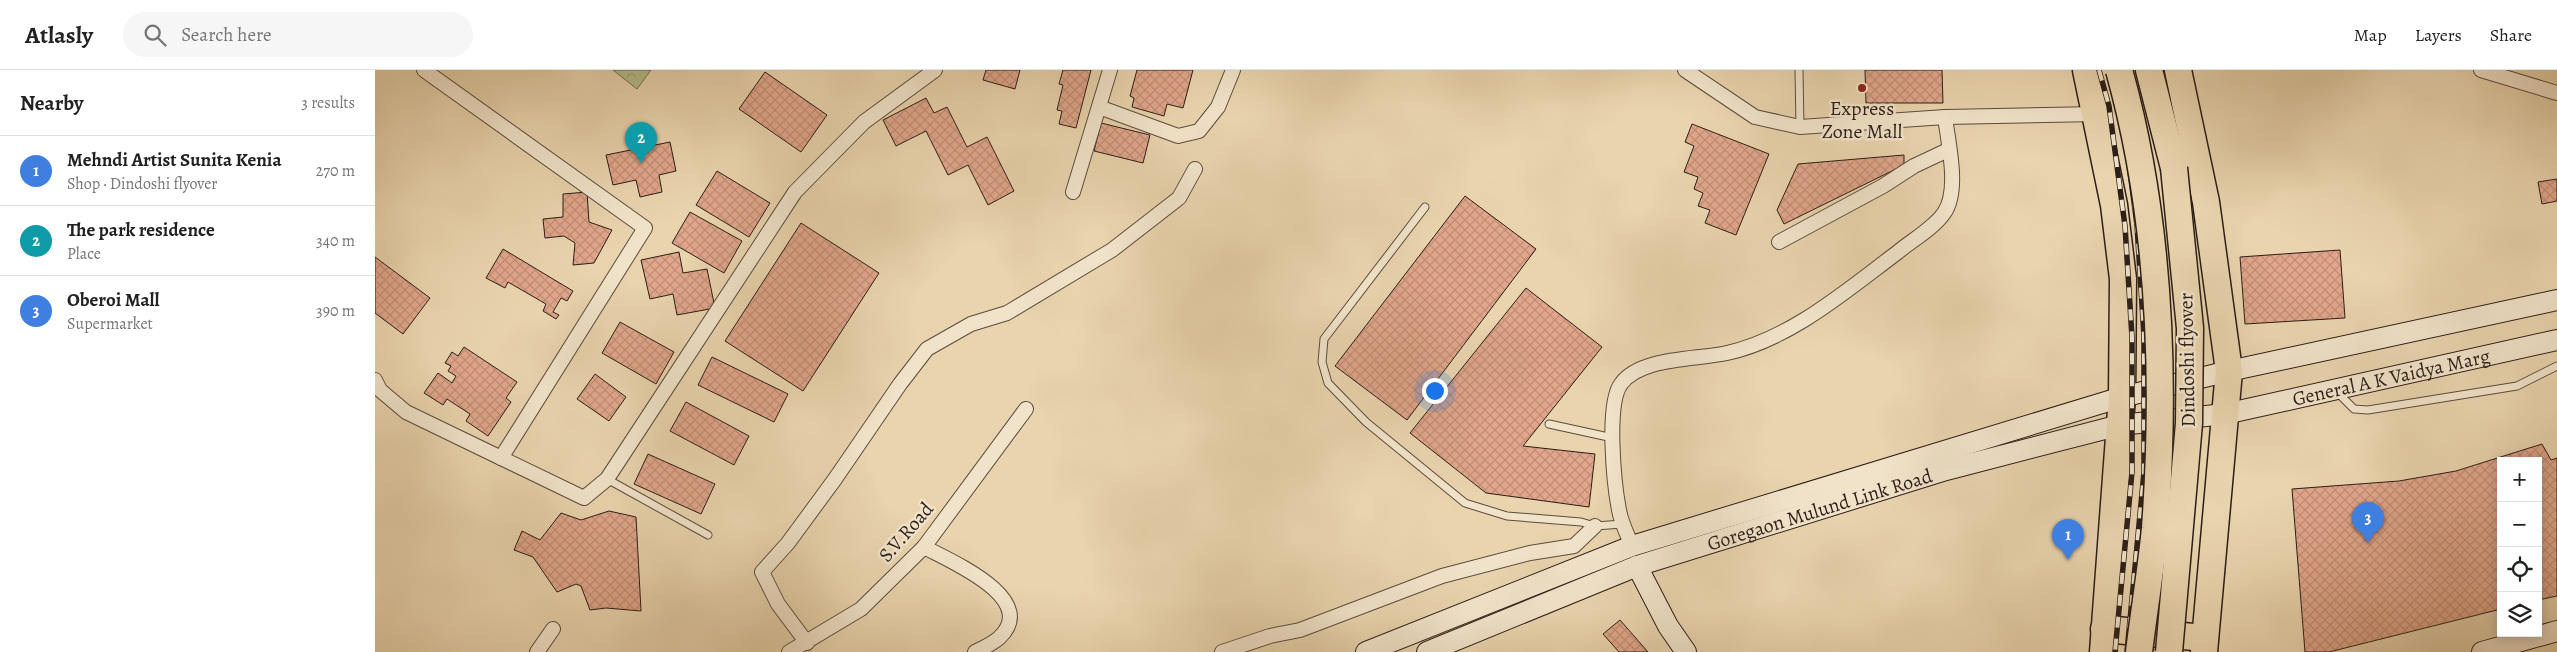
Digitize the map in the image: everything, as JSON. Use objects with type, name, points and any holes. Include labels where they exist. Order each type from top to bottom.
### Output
[{"type":"highway","points":[[2086,70],[2097,114],[2113,205],[2123,280],[2122,397],[2104,640],[2204,645],[2229,371],[2206,202],[2178,70]]},
{"type":"highway","name":"Dindoshi flyover","points":[[2119,70],[2131,115],[2137,153],[2155,272],[2160,336],[2155,529],[2139,652]]},
{"type":"highway","name":"Dindoshi flyover","points":[[2149,70],[2174,168],[2190,328],[2189,423],[2169,652]]},
{"type":"main road","name":"General A K Vaidya Marg","points":[[2122,397],[2229,371],[2557,300]]},
{"type":"main road","name":"General A K Vaidya Marg","points":[[2225,414],[2557,340]]},
{"type":"main road","name":"Goregaon Mulund Link Road","points":[[1367,652],[1631,546],[2122,397]]},
{"type":"main road","name":"Goregaon Mulund Link Road","points":[[1427,652],[1637,566],[1946,470],[2120,425],[2225,414]]},
{"type":"main road","points":[[1637,566],[1668,626],[1686,652]]},
{"type":"main road","points":[[2482,652],[2557,631]]},
{"type":"street","points":[[424,70],[645,228],[501,458]]},
{"type":"street","points":[[377,389],[406,412],[584,498],[607,479],[795,192],[864,122],[935,70]]},
{"type":"street","points":[[1073,192],[1110,70]]},
{"type":"street","points":[[1099,107],[1178,136],[1199,131],[1217,107],[1233,70]]},
{"type":"street","points":[[1685,70],[1755,117],[1800,127],[1945,117],[2097,114]]},
{"type":"street","points":[[2481,70],[2557,93]]},
{"type":"street","points":[[2509,70],[2557,84]]},
{"type":"street","points":[[1631,546],[1623,524],[1616,491],[1613,438],[1614,402],[1620,385],[1633,371],[1648,366],[1728,353],[1762,342],[1810,315],[1919,236],[1945,213],[1951,195],[1952,176],[1945,117]]},
{"type":"street","points":[[1779,242],[1883,186],[1914,166],[1948,150]]},
{"type":"street","points":[[807,643],[778,604],[762,572],[811,511],[899,384],[927,349],[971,324],[1007,313],[1111,250],[1179,198],[1195,170]]},
{"type":"street","name":"S.V.Road","points":[[789,652],[807,643],[861,609],[924,547],[1026,409]]},
{"type":"street","points":[[1222,652],[1270,636],[1300,630],[1442,576],[1530,554],[1574,546],[1595,526]]},
{"type":"street","points":[[924,547],[985,580],[1003,595],[1010,616],[1007,626],[999,638],[975,652]]},
{"type":"street","points":[[537,652],[553,628]]},
{"type":"lane","points":[[1799,70],[1800,127]]},
{"type":"lane","points":[[1425,207],[1324,339],[1321,362],[1328,383],[1366,422],[1465,503],[1507,516],[1581,522],[1595,526],[1623,524]]},
{"type":"lane","points":[[2335,389],[2354,409],[2368,410],[2517,386],[2557,366]]},
{"type":"lane","points":[[1549,424],[1613,438]]},
{"type":"lane","points":[[607,479],[708,534]]},
{"type":"green space","points":[[613,70],[651,70],[637,89]]},
{"type":"building","points":[[986,70],[1020,70],[1015,89],[983,80]]},
{"type":"building","points":[[1063,70],[1091,70],[1076,128],[1059,124],[1062,111],[1057,110],[1063,85],[1059,84]]},
{"type":"building","points":[[1137,70],[1193,70],[1183,108],[1167,104],[1164,116],[1132,107],[1134,98],[1130,96]]},
{"type":"building","points":[[1865,70],[1942,70],[1943,103],[1866,103]]},
{"type":"building","points":[[765,72],[827,115],[801,152],[739,109]]},
{"type":"building","points":[[926,98],[934,113],[947,107],[967,147],[987,137],[1014,191],[988,205],[968,165],[948,175],[926,131],[896,146],[883,120]]},
{"type":"building","points":[[1101,123],[1150,135],[1143,163],[1094,151]]},
{"type":"building","points":[[1692,124],[1769,154],[1736,235],[1705,223],[1710,210],[1698,206],[1703,193],[1694,189],[1698,177],[1684,172],[1694,146],[1685,142]]},
{"type":"building","points":[[670,142],[676,171],[659,175],[662,192],[640,197],[636,180],[613,185],[606,155]]},
{"type":"building","points":[[1904,155],[1904,165],[1784,224],[1777,210],[1798,164]]},
{"type":"building","points":[[717,171],[770,203],[749,237],[696,205]]},
{"type":"building","points":[[2557,179],[2557,201],[2542,204],[2538,182]]},
{"type":"building","points":[[587,192],[589,222],[612,230],[594,263],[573,265],[575,243],[564,236],[545,238],[543,219],[563,217],[563,194]]},
{"type":"building","points":[[1465,196],[1536,249],[1407,420],[1335,366]]},
{"type":"building","points":[[690,212],[742,241],[724,273],[672,243]]},
{"type":"building","points":[[801,223],[879,273],[803,391],[725,341]]},
{"type":"building","points":[[503,249],[573,291],[567,301],[561,298],[553,312],[559,315],[556,319],[543,311],[546,304],[508,282],[505,288],[486,278]]},
{"type":"building","points":[[2340,250],[2345,318],[2245,324],[2240,257]]},
{"type":"building","points":[[679,252],[683,273],[707,269],[715,308],[677,315],[673,294],[650,299],[641,260]]},
{"type":"building","points":[[375,257],[430,298],[403,334],[375,313]]},
{"type":"building","points":[[1526,288],[1602,347],[1523,446],[1595,454],[1589,507],[1486,493],[1410,433]]},
{"type":"building","points":[[620,322],[674,352],[656,384],[602,353]]},
{"type":"building","points":[[464,347],[517,382],[506,398],[511,402],[488,436],[466,421],[470,414],[447,399],[443,405],[424,393],[438,373],[452,383],[456,376],[448,371],[451,366],[445,363],[452,352],[458,356]]},
{"type":"building","points":[[712,357],[788,394],[774,422],[698,385]]},
{"type":"building","points":[[595,374],[626,397],[609,421],[577,399]]},
{"type":"building","points":[[686,402],[749,436],[734,465],[670,431]]},
{"type":"building","points":[[2542,444],[2551,460],[2557,458],[2557,596],[2542,599],[2542,457],[2501,457]]},
{"type":"building","points":[[648,454],[715,484],[701,514],[634,484]]},
{"type":"building","points":[[2497,458],[2497,610],[2329,652],[2305,652],[2292,489],[2399,481],[2456,471]]},
{"type":"building","points":[[609,511],[636,517],[641,611],[606,608],[590,610],[581,586],[576,584],[557,592],[533,557],[514,550],[522,531],[540,540],[561,513],[581,520]]},
{"type":"building","points":[[1620,620],[1648,652],[1619,652],[1603,634]]},
{"type":"railway","points":[[2099,70],[2109,106],[2125,226],[2132,337],[2132,472],[2115,652]]},
{"type":"railway","points":[[2112,70],[2121,103],[2137,225],[2144,336],[2144,472],[2127,652]]},
{"type":"place","name":"Express Zone Mall","points":[[1862,88]]},
{"type":"place","name":"The park residence","points":[[641,163]]},
{"type":"place","name":"Oberoi Mall","points":[[2368,543]]},
{"type":"place","name":"Mehndi Artist Sunita Kenia","points":[[2068,560]]}]
